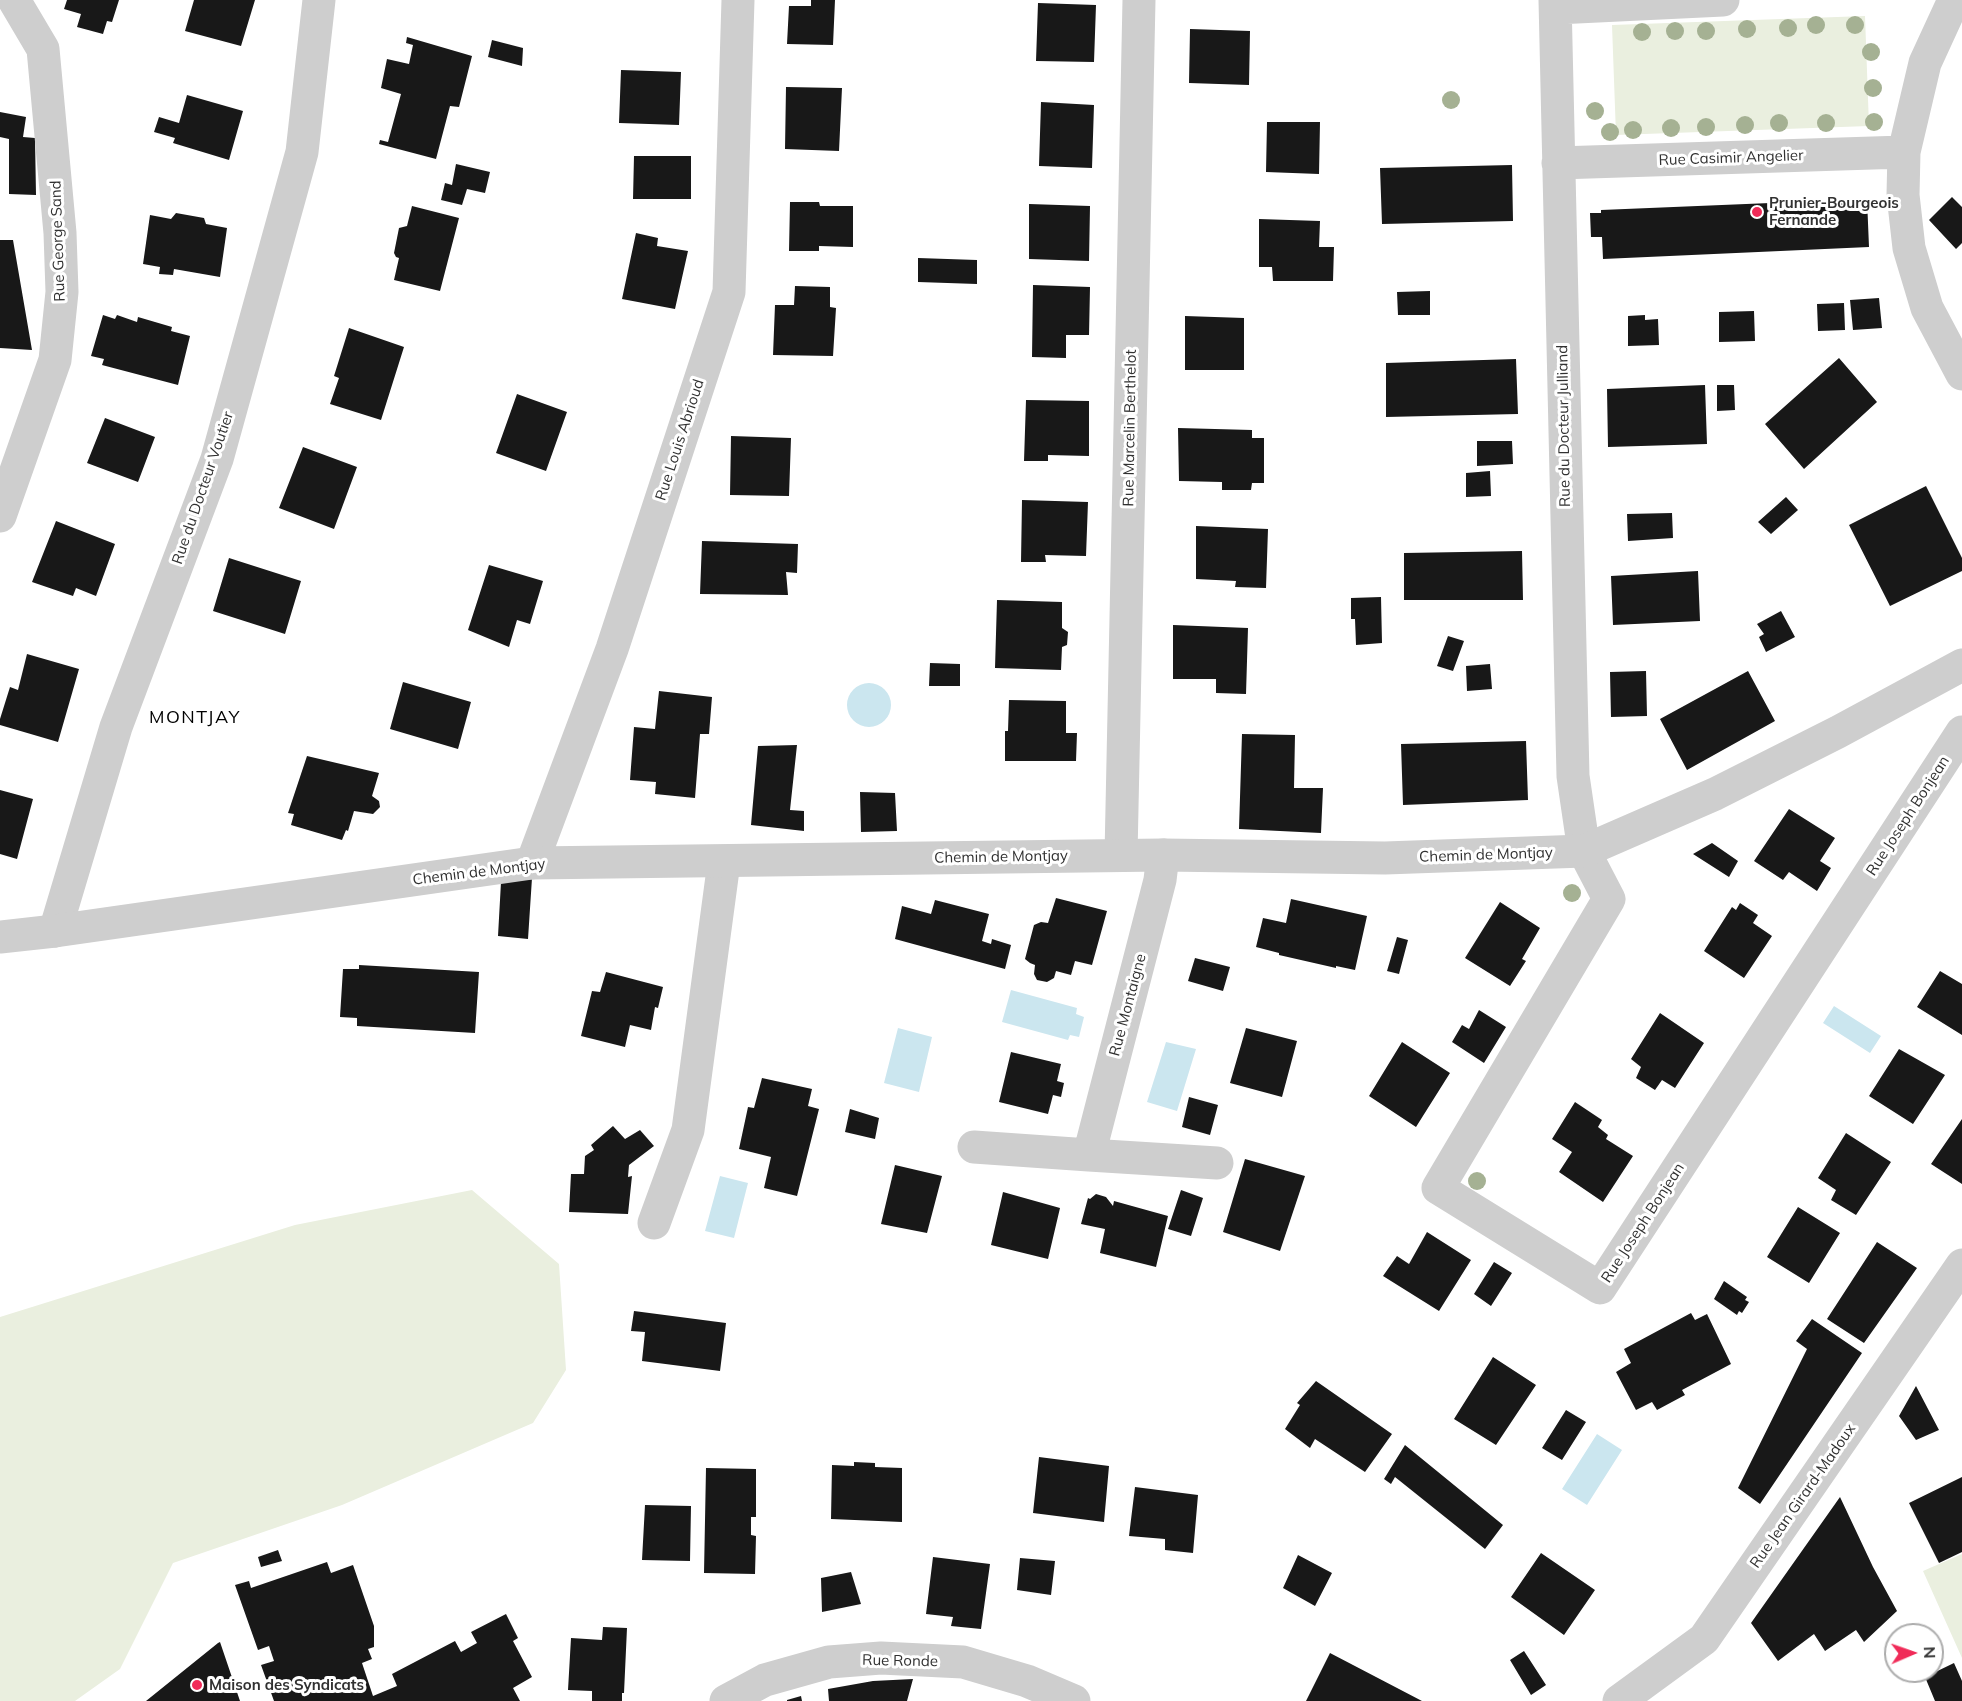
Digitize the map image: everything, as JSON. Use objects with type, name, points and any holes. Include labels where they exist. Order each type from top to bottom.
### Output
[{"type":"street","name":"Rue George Sand","points":[[0,516],[56,360],[62,292],[60,233],[43,49],[14,0]]},
{"type":"street","name":"Rue du Docteur Voutier","points":[[55,931],[116,727],[217,459],[302,152],[319,0]]},
{"type":"street","name":"Rue Louis Abrioud","points":[[532,863],[612,649],[729,292],[738,0]]},
{"type":"street","name":"Rue Marcelin Berthelot","points":[[1121,855],[1139,0]]},
{"type":"street","points":[[1556,4],[1723,0]]},
{"type":"street","points":[[1954,0],[1925,63],[1904,152],[1903,195],[1909,248],[1927,308],[1962,374]]},
{"type":"street","name":"Rue du Docteur Julliand","points":[[1556,4],[1573,776],[1584,851]]},
{"type":"street","name":"Rue Casimir Angelier","points":[[1558,163],[1904,152]]},
{"type":"street","name":"Chemin de Montjay","points":[[0,936],[55,931],[532,863],[1121,855],[1385,858],[1584,851],[1715,795],[1838,732],[1962,664]]},
{"type":"street","name":"Rue Joseph Bonjean","points":[[1584,851],[1609,899],[1438,1188],[1600,1288],[1962,732]]},
{"type":"street","name":"Rue Montaigne","points":[[1089,1155],[1160,880],[1163,855]]},
{"type":"street","points":[[654,1223],[688,1130],[724,862]]},
{"type":"street","points":[[974,1147],[1217,1163]]},
{"type":"street","name":"Rue Jean Girard-Madoux","points":[[1619,1701],[1704,1639],[1962,1265]]},
{"type":"street","name":"Rue Ronde","points":[[726,1701],[765,1680],[819,1665],[881,1658],[963,1662],[1027,1682],[1074,1701]]},
{"type":"green space","points":[[1865,16],[1869,126],[1616,135],[1612,25]]},
{"type":"green space","points":[[472,1190],[559,1264],[566,1370],[533,1423],[342,1505],[173,1563],[120,1669],[75,1701],[0,1701],[0,1317],[295,1225]]},
{"type":"green space","points":[[1962,1554],[1962,1658],[1923,1571]]},
{"type":"water","points":[[869,683],[885,689],[891,705],[885,721],[869,727],[853,721],[847,705],[853,689]]},
{"type":"water","points":[[1011,990],[1077,1008],[1076,1014],[1084,1017],[1079,1037],[1070,1035],[1068,1040],[1002,1022]]},
{"type":"water","points":[[1834,1006],[1881,1036],[1870,1053],[1823,1023]]},
{"type":"water","points":[[898,1028],[932,1037],[919,1092],[884,1083]]},
{"type":"water","points":[[1166,1042],[1196,1049],[1177,1111],[1147,1102]]},
{"type":"water","points":[[720,1176],[748,1183],[734,1238],[705,1231]]},
{"type":"water","points":[[1597,1434],[1622,1450],[1587,1505],[1562,1489]]},
{"type":"building","points":[[67,0],[119,0],[112,22],[107,21],[103,34],[77,27],[81,14],[64,9]]},
{"type":"building","points":[[194,0],[255,0],[241,46],[185,31]]},
{"type":"building","points":[[811,0],[835,0],[833,45],[787,44],[789,6],[811,6]]},
{"type":"building","points":[[1038,3],[1096,5],[1094,62],[1036,61]]},
{"type":"building","points":[[1190,29],[1250,31],[1249,85],[1189,83]]},
{"type":"building","points":[[407,37],[472,56],[459,107],[450,106],[436,159],[379,144],[380,140],[388,142],[401,94],[381,88],[387,59],[409,64],[413,45],[406,43]]},
{"type":"building","points":[[492,40],[523,48],[522,66],[488,57]]},
{"type":"building","points":[[621,70],[681,72],[679,125],[619,123]]},
{"type":"building","points":[[786,87],[842,88],[839,151],[785,149]]},
{"type":"building","points":[[187,95],[243,111],[229,160],[173,143],[175,138],[154,132],[159,117],[179,123]]},
{"type":"building","points":[[1041,102],[1094,105],[1092,168],[1039,166]]},
{"type":"building","points":[[0,112],[26,117],[23,137],[35,138],[36,195],[9,194],[9,139],[0,137]]},
{"type":"building","points":[[1267,122],[1320,122],[1319,174],[1266,172]]},
{"type":"building","points":[[634,156],[691,156],[691,199],[633,199]]},
{"type":"building","points":[[456,164],[490,172],[485,193],[467,189],[462,205],[441,200],[445,183],[452,185]]},
{"type":"building","points":[[1512,165],[1513,221],[1382,224],[1380,168]]},
{"type":"building","points":[[1952,197],[1962,207],[1962,243],[1956,249],[1929,220]]},
{"type":"building","points":[[1867,199],[1869,247],[1603,259],[1602,237],[1591,237],[1590,213],[1601,213],[1601,210]]},
{"type":"building","points":[[790,202],[819,202],[820,206],[853,206],[853,247],[819,246],[819,251],[789,251]]},
{"type":"building","points":[[1029,204],[1090,206],[1089,261],[1029,259]]},
{"type":"building","points":[[412,206],[459,218],[440,291],[394,280],[399,258],[394,253],[399,228],[407,226]]},
{"type":"building","points":[[176,213],[204,218],[206,224],[227,228],[220,277],[174,269],[173,275],[159,274],[160,267],[143,264],[150,215],[171,219]]},
{"type":"building","points":[[1259,219],[1320,221],[1319,247],[1334,247],[1333,281],[1273,281],[1272,267],[1259,267]]},
{"type":"building","points":[[636,233],[658,238],[657,246],[688,251],[675,309],[622,299]]},
{"type":"building","points":[[0,240],[13,240],[32,350],[0,348]]},
{"type":"building","points":[[918,258],[977,260],[977,284],[918,282]]},
{"type":"building","points":[[1033,285],[1090,287],[1089,335],[1066,335],[1066,358],[1032,357]]},
{"type":"building","points":[[795,286],[830,287],[830,307],[836,308],[833,356],[773,355],[775,305],[794,305]]},
{"type":"building","points":[[1430,291],[1430,315],[1398,315],[1397,292]]},
{"type":"building","points":[[1879,298],[1882,328],[1853,330],[1850,300]]},
{"type":"building","points":[[1844,303],[1845,330],[1818,331],[1817,304]]},
{"type":"building","points":[[1754,311],[1755,341],[1719,342],[1719,312]]},
{"type":"building","points":[[103,315],[115,319],[117,315],[137,322],[138,317],[172,327],[171,331],[190,336],[178,385],[102,365],[104,359],[91,356]]},
{"type":"building","points":[[1645,315],[1645,320],[1658,319],[1659,345],[1628,346],[1628,316]]},
{"type":"building","points":[[1185,316],[1244,318],[1244,370],[1185,370]]},
{"type":"building","points":[[349,328],[404,347],[381,420],[330,404],[339,378],[334,376]]},
{"type":"building","points":[[1839,358],[1877,402],[1804,469],[1765,424]]},
{"type":"building","points":[[1516,359],[1518,414],[1386,417],[1386,363]]},
{"type":"building","points":[[1705,385],[1707,444],[1608,447],[1607,389]]},
{"type":"building","points":[[1717,385],[1734,385],[1735,410],[1717,411]]},
{"type":"building","points":[[517,394],[567,412],[546,471],[496,453]]},
{"type":"building","points":[[1026,400],[1089,401],[1089,456],[1048,455],[1048,461],[1024,461]]},
{"type":"building","points":[[105,418],[155,437],[138,482],[87,463]]},
{"type":"building","points":[[1178,428],[1252,430],[1252,438],[1264,438],[1264,483],[1252,483],[1251,490],[1222,490],[1222,482],[1179,481]]},
{"type":"building","points":[[731,436],[791,438],[789,496],[730,495]]},
{"type":"building","points":[[1477,441],[1512,441],[1513,464],[1477,466]]},
{"type":"building","points":[[303,447],[357,467],[334,529],[279,508]]},
{"type":"building","points":[[1490,471],[1491,496],[1466,497],[1466,473]]},
{"type":"building","points":[[1926,486],[1962,558],[1962,571],[1890,606],[1849,525]]},
{"type":"building","points":[[1786,497],[1798,510],[1771,534],[1758,522]]},
{"type":"building","points":[[1022,500],[1088,502],[1086,556],[1045,555],[1046,562],[1021,562]]},
{"type":"building","points":[[1672,513],[1673,538],[1628,541],[1627,514]]},
{"type":"building","points":[[56,521],[115,544],[96,596],[76,588],[73,596],[32,582]]},
{"type":"building","points":[[1196,526],[1268,529],[1266,588],[1235,587],[1236,581],[1196,579]]},
{"type":"building","points":[[702,541],[798,544],[797,573],[786,572],[788,595],[700,594]]},
{"type":"building","points":[[1522,551],[1523,600],[1404,600],[1404,553]]},
{"type":"building","points":[[229,558],[301,581],[285,634],[213,611]]},
{"type":"building","points":[[489,565],[543,581],[530,624],[517,620],[509,647],[468,630]]},
{"type":"building","points":[[1698,571],[1700,621],[1613,625],[1611,576]]},
{"type":"building","points":[[1381,597],[1382,643],[1356,645],[1355,619],[1351,619],[1351,598]]},
{"type":"building","points":[[997,600],[1062,602],[1062,628],[1068,632],[1067,645],[1062,647],[1061,670],[995,668]]},
{"type":"building","points":[[1781,611],[1795,637],[1766,652],[1759,637],[1764,634],[1757,624]]},
{"type":"building","points":[[1173,625],[1248,628],[1246,694],[1216,693],[1216,679],[1173,679]]},
{"type":"building","points":[[1448,636],[1464,641],[1453,671],[1437,666]]},
{"type":"building","points":[[27,654],[79,669],[58,742],[0,725],[10,687],[18,690]]},
{"type":"building","points":[[930,663],[960,664],[960,686],[929,686]]},
{"type":"building","points":[[1490,664],[1492,689],[1467,691],[1466,666]]},
{"type":"building","points":[[1646,671],[1647,716],[1611,717],[1610,672]]},
{"type":"building","points":[[1748,671],[1775,721],[1687,770],[1660,719]]},
{"type":"building","points":[[403,682],[471,702],[458,749],[390,729]]},
{"type":"building","points":[[659,691],[712,697],[709,734],[700,734],[695,798],[655,794],[656,782],[630,780],[634,727],[655,729]]},
{"type":"building","points":[[1009,700],[1066,701],[1066,733],[1077,733],[1076,761],[1005,761],[1005,731],[1008,731]]},
{"type":"building","points":[[1242,734],[1295,735],[1294,788],[1323,788],[1321,833],[1239,829]]},
{"type":"building","points":[[1526,741],[1528,800],[1403,805],[1401,744]]},
{"type":"building","points":[[797,745],[790,810],[804,811],[804,831],[751,825],[758,746]]},
{"type":"building","points":[[307,756],[379,773],[372,796],[379,801],[380,807],[373,814],[354,811],[348,831],[346,830],[342,840],[291,825],[294,814],[288,813]]},
{"type":"building","points":[[0,790],[33,799],[17,859],[0,854]]},
{"type":"building","points":[[860,792],[895,793],[897,831],[861,832]]},
{"type":"building","points":[[1789,809],[1835,838],[1820,861],[1831,868],[1817,891],[1789,872],[1783,880],[1754,861]]},
{"type":"building","points":[[1712,843],[1738,861],[1729,877],[1693,854]]},
{"type":"building","points":[[532,878],[528,939],[498,936],[501,882]]},
{"type":"building","points":[[1056,898],[1107,911],[1092,965],[1075,961],[1071,975],[1056,971],[1054,978],[1047,982],[1037,980],[1034,974],[1035,965],[1025,959],[1034,925],[1041,922],[1048,923]]},
{"type":"building","points":[[1291,899],[1367,916],[1355,970],[1279,955],[1279,953],[1256,947],[1263,918],[1286,923]]},
{"type":"building","points":[[935,900],[989,914],[982,941],[991,944],[992,939],[1011,945],[1005,969],[895,939],[902,906],[931,914]]},
{"type":"building","points":[[1500,902],[1540,928],[1522,959],[1526,961],[1510,986],[1465,958]]},
{"type":"building","points":[[1740,903],[1758,915],[1753,923],[1772,936],[1744,978],[1704,951],[1732,907],[1736,910]]},
{"type":"building","points":[[1397,937],[1408,940],[1399,974],[1387,971]]},
{"type":"building","points":[[1195,958],[1230,967],[1223,991],[1188,981]]},
{"type":"building","points":[[359,965],[479,972],[475,1033],[357,1026],[357,1018],[340,1017],[343,969],[359,969]]},
{"type":"building","points":[[1940,971],[1962,984],[1962,1035],[1917,1007]]},
{"type":"building","points":[[606,972],[663,987],[658,1008],[655,1007],[651,1030],[630,1025],[625,1047],[581,1036],[592,991],[600,992]]},
{"type":"building","points":[[1479,1010],[1506,1027],[1484,1063],[1452,1042],[1462,1025],[1469,1029]]},
{"type":"building","points":[[1660,1013],[1704,1043],[1675,1088],[1662,1080],[1655,1090],[1636,1078],[1641,1067],[1631,1059]]},
{"type":"building","points":[[1246,1028],[1297,1041],[1282,1097],[1230,1083]]},
{"type":"building","points":[[1402,1042],[1450,1073],[1416,1127],[1369,1096]]},
{"type":"building","points":[[1899,1049],[1945,1075],[1913,1124],[1869,1096]]},
{"type":"building","points":[[1011,1052],[1061,1064],[1057,1081],[1064,1083],[1061,1097],[1053,1095],[1048,1114],[999,1102]]},
{"type":"building","points":[[762,1078],[812,1089],[808,1106],[819,1109],[797,1196],[764,1188],[771,1157],[739,1149],[748,1107],[754,1108]]},
{"type":"building","points":[[1189,1097],[1218,1105],[1210,1135],[1182,1127]]},
{"type":"building","points":[[1575,1102],[1602,1120],[1598,1127],[1608,1135],[1606,1139],[1633,1156],[1603,1202],[1559,1172],[1572,1152],[1552,1139]]},
{"type":"building","points":[[850,1109],[879,1118],[875,1139],[845,1132]]},
{"type":"building","points":[[1962,1119],[1962,1184],[1931,1164]]},
{"type":"building","points":[[613,1126],[625,1139],[640,1130],[654,1146],[629,1165],[628,1177],[632,1176],[628,1214],[569,1212],[571,1174],[584,1174],[585,1156],[594,1150],[591,1145]]},
{"type":"building","points":[[1846,1133],[1891,1162],[1856,1215],[1831,1200],[1836,1190],[1818,1178]]},
{"type":"building","points":[[1245,1159],[1305,1176],[1280,1251],[1223,1232]]},
{"type":"building","points":[[895,1165],[942,1176],[927,1233],[881,1224]]},
{"type":"building","points":[[1181,1190],[1203,1198],[1191,1236],[1168,1229]]},
{"type":"building","points":[[1003,1192],[1060,1208],[1048,1259],[991,1245]]},
{"type":"building","points":[[1096,1194],[1106,1197],[1113,1206],[1114,1201],[1168,1216],[1156,1267],[1100,1253],[1105,1229],[1081,1224],[1088,1198]]},
{"type":"building","points":[[1798,1207],[1840,1233],[1809,1283],[1767,1257]]},
{"type":"building","points":[[1427,1232],[1471,1260],[1439,1311],[1383,1276],[1397,1256],[1409,1264]]},
{"type":"building","points":[[1877,1242],[1917,1268],[1864,1343],[1827,1319]]},
{"type":"building","points":[[1494,1262],[1512,1273],[1491,1306],[1474,1294]]},
{"type":"building","points":[[1724,1281],[1747,1297],[1745,1300],[1749,1302],[1742,1313],[1739,1311],[1737,1315],[1714,1299]]},
{"type":"building","points":[[634,1311],[726,1323],[720,1371],[642,1361],[645,1332],[631,1331]]},
{"type":"building","points":[[1691,1313],[1695,1320],[1707,1314],[1731,1364],[1682,1390],[1685,1395],[1657,1410],[1652,1402],[1636,1410],[1616,1372],[1631,1363],[1624,1349]]},
{"type":"building","points":[[1812,1319],[1862,1353],[1760,1504],[1738,1488],[1807,1349],[1796,1341]]},
{"type":"building","points":[[1493,1357],[1536,1385],[1496,1445],[1454,1419]]},
{"type":"building","points":[[1316,1381],[1392,1434],[1365,1472],[1315,1439],[1310,1448],[1285,1429],[1300,1405],[1297,1403]]},
{"type":"building","points":[[1916,1386],[1939,1430],[1916,1440],[1899,1416]]},
{"type":"building","points":[[1566,1410],[1586,1422],[1562,1460],[1542,1448]]},
{"type":"building","points":[[1405,1445],[1503,1525],[1485,1549],[1395,1477],[1391,1484],[1384,1479]]},
{"type":"building","points":[[1039,1457],[1109,1466],[1104,1522],[1033,1513]]},
{"type":"building","points":[[854,1462],[875,1463],[875,1467],[902,1468],[902,1522],[831,1519],[832,1465],[854,1466]]},
{"type":"building","points":[[706,1468],[756,1469],[756,1517],[751,1517],[751,1535],[756,1536],[755,1574],[704,1573]]},
{"type":"building","points":[[1962,1477],[1962,1552],[1939,1563],[1909,1503]]},
{"type":"building","points":[[1135,1487],[1198,1495],[1193,1553],[1165,1550],[1165,1539],[1129,1536]]},
{"type":"building","points":[[1840,1497],[1897,1611],[1864,1642],[1856,1630],[1825,1651],[1814,1634],[1778,1661],[1751,1623]]},
{"type":"building","points":[[645,1505],[691,1506],[690,1561],[642,1560]]},
{"type":"building","points":[[278,1550],[282,1561],[261,1567],[258,1557]]},
{"type":"building","points":[[1541,1553],[1595,1590],[1564,1635],[1511,1597]]},
{"type":"building","points":[[1298,1555],[1332,1573],[1315,1606],[1283,1588]]},
{"type":"building","points":[[933,1557],[990,1564],[981,1629],[951,1626],[953,1617],[926,1614]]},
{"type":"building","points":[[1020,1558],[1055,1561],[1051,1595],[1017,1590]]},
{"type":"building","points":[[327,1562],[331,1573],[353,1565],[374,1626],[374,1647],[368,1649],[372,1659],[362,1663],[373,1696],[397,1686],[392,1674],[455,1641],[461,1652],[477,1643],[471,1632],[506,1614],[518,1638],[513,1641],[532,1677],[513,1688],[520,1701],[274,1701],[261,1665],[274,1661],[269,1646],[258,1650],[235,1585],[249,1581],[251,1588]]},
{"type":"building","points":[[851,1572],[861,1604],[822,1612],[821,1578]]},
{"type":"building","points":[[603,1627],[627,1628],[622,1701],[592,1701],[592,1691],[568,1690],[571,1638],[602,1640]]},
{"type":"building","points":[[220,1642],[240,1701],[146,1701],[218,1643]]},
{"type":"building","points":[[1524,1651],[1546,1685],[1531,1695],[1510,1660]]},
{"type":"building","points":[[1330,1653],[1422,1701],[1306,1701]]},
{"type":"building","points":[[1954,1663],[1962,1681],[1962,1701],[1935,1701],[1928,1683],[1944,1683],[1944,1668]]},
{"type":"building","points":[[913,1679],[907,1701],[829,1701],[828,1689],[873,1681]]},
{"type":"building","points":[[801,1696],[802,1701],[787,1701],[787,1700]]},
{"type":"place","name":"Prunier-Bourgeois Fernande","points":[[1757,212]]},
{"type":"place","name":"Maison des Syndicats","points":[[197,1685]]},
{"type":"district","name":"MONTJAY","points":[[195,718]]}]
